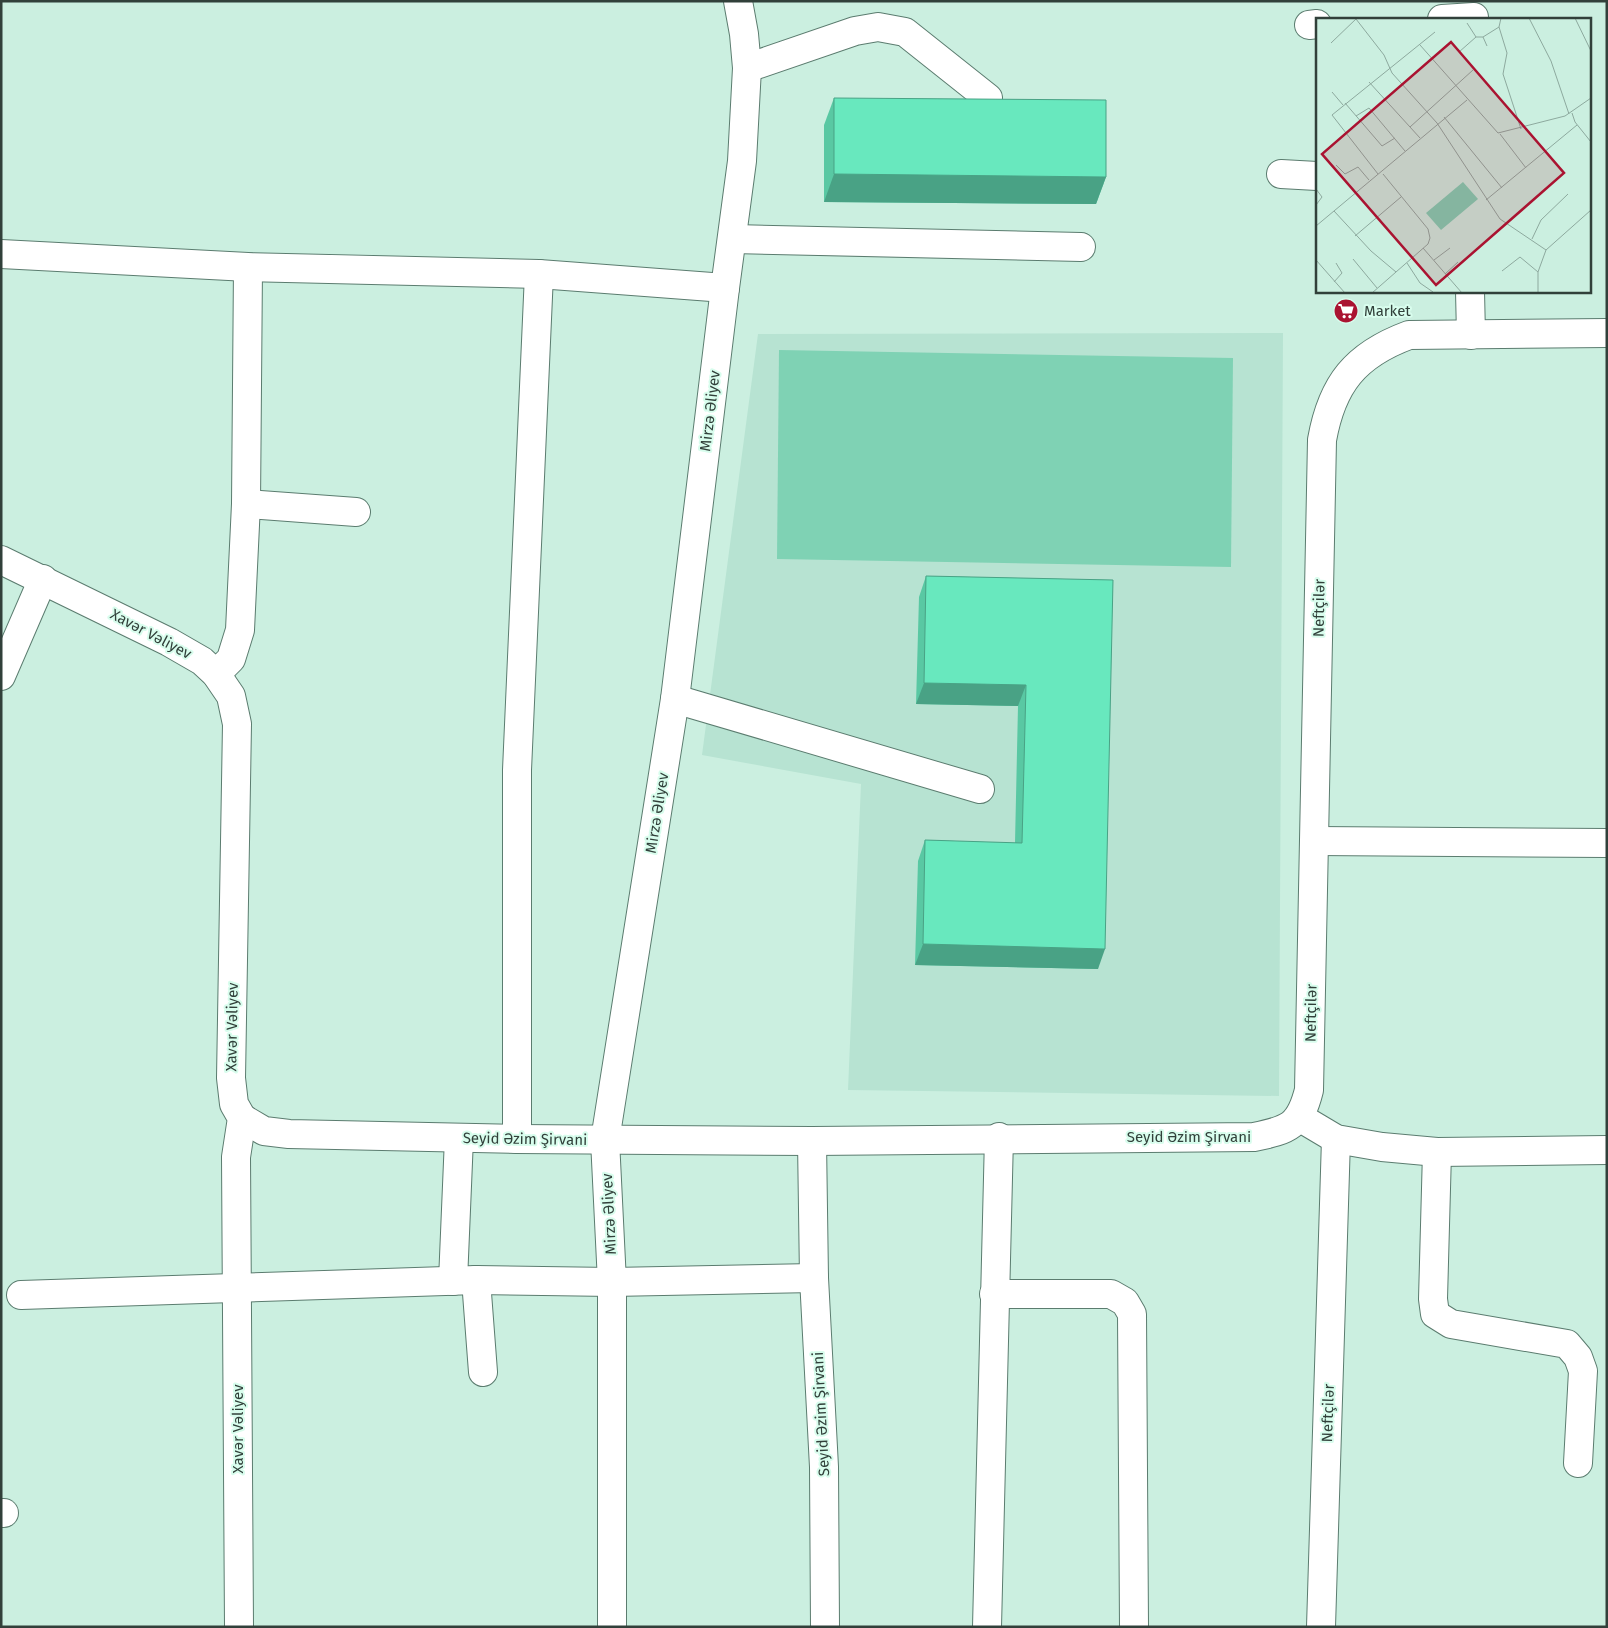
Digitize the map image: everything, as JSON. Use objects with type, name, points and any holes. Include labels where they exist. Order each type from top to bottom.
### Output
[{"type":"street","name":"Mirzə Əliyev","points":[[612,1627],[612,1282],[605,1140],[676,699],[725,288],[733,239],[742,161],[747,68],[738,1]]},
{"type":"street","points":[[1447,18],[1474,12]]},
{"type":"street","points":[[747,68],[855,31],[878,27],[905,32],[988,98]]},
{"type":"street","points":[[1282,174],[1316,176]]},
{"type":"street","points":[[733,239],[1081,247]]},
{"type":"street","points":[[1,254],[248,267],[539,274],[725,288]]},
{"type":"street","points":[[216,674],[231,658],[240,630],[246,504],[248,267]]},
{"type":"street","points":[[516,1139],[516,770],[539,274]]},
{"type":"street","points":[[1470,292],[1471,335]]},
{"type":"street","name":"Neftçilər","points":[[1299,1117],[1309,1090],[1322,440],[1328,411],[1340,386],[1356,366],[1384,344],[1409,335],[1607,333]]},
{"type":"street","points":[[246,504],[356,512]]},
{"type":"street","name":"Xavər Vəliyev","points":[[1,560],[169,642],[202,661],[216,674],[231,696],[237,724],[231,1078],[234,1104],[242,1118],[236,1157],[239,1627]]},
{"type":"street","points":[[1,676],[44,580]]},
{"type":"street","points":[[676,699],[980,789]]},
{"type":"street","points":[[1315,841],[1607,843]]},
{"type":"street","points":[[1299,1117],[1336,1139],[1382,1147],[1437,1152],[1607,1150]]},
{"type":"street","name":"Seyid Əzim Şirvani","points":[[242,1118],[264,1131],[459,1138],[812,1141],[999,1137],[1254,1137],[1280,1132],[1291,1127],[1299,1117]]},
{"type":"street","points":[[987,1627],[999,1137]]},
{"type":"street","points":[[459,1138],[465,1281],[483,1372]]},
{"type":"street","name":"Neftçilər","points":[[1321,1627],[1336,1139]]},
{"type":"street","name":"Seyid Əzim Şirvani","points":[[812,1141],[814,1278],[824,1467],[825,1627]]},
{"type":"street","points":[[1437,1152],[1433,1299],[1436,1314],[1451,1324],[1567,1344],[1578,1357],[1584,1370],[1578,1463]]},
{"type":"street","points":[[21,1295],[238,1286],[465,1281],[612,1282],[814,1278]]},
{"type":"street","points":[[994,1294],[1111,1294],[1125,1302],[1132,1314],[1134,1627]]},
{"type":"shaded area","points":[[1283,333],[1279,1096],[848,1090],[861,784],[702,755],[758,334]]},
{"type":"green space","points":[[779,350],[1233,358],[1231,567],[777,559]]},
{"type":"building","points":[[834,98],[1106,100],[1106,177],[834,174]]},
{"type":"building","points":[[926,576],[1113,580],[1105,949],[923,944],[925,840],[1022,843],[1026,685],[924,683]]},
{"type":"place","name":"Market","points":[[1346,311]]}]
